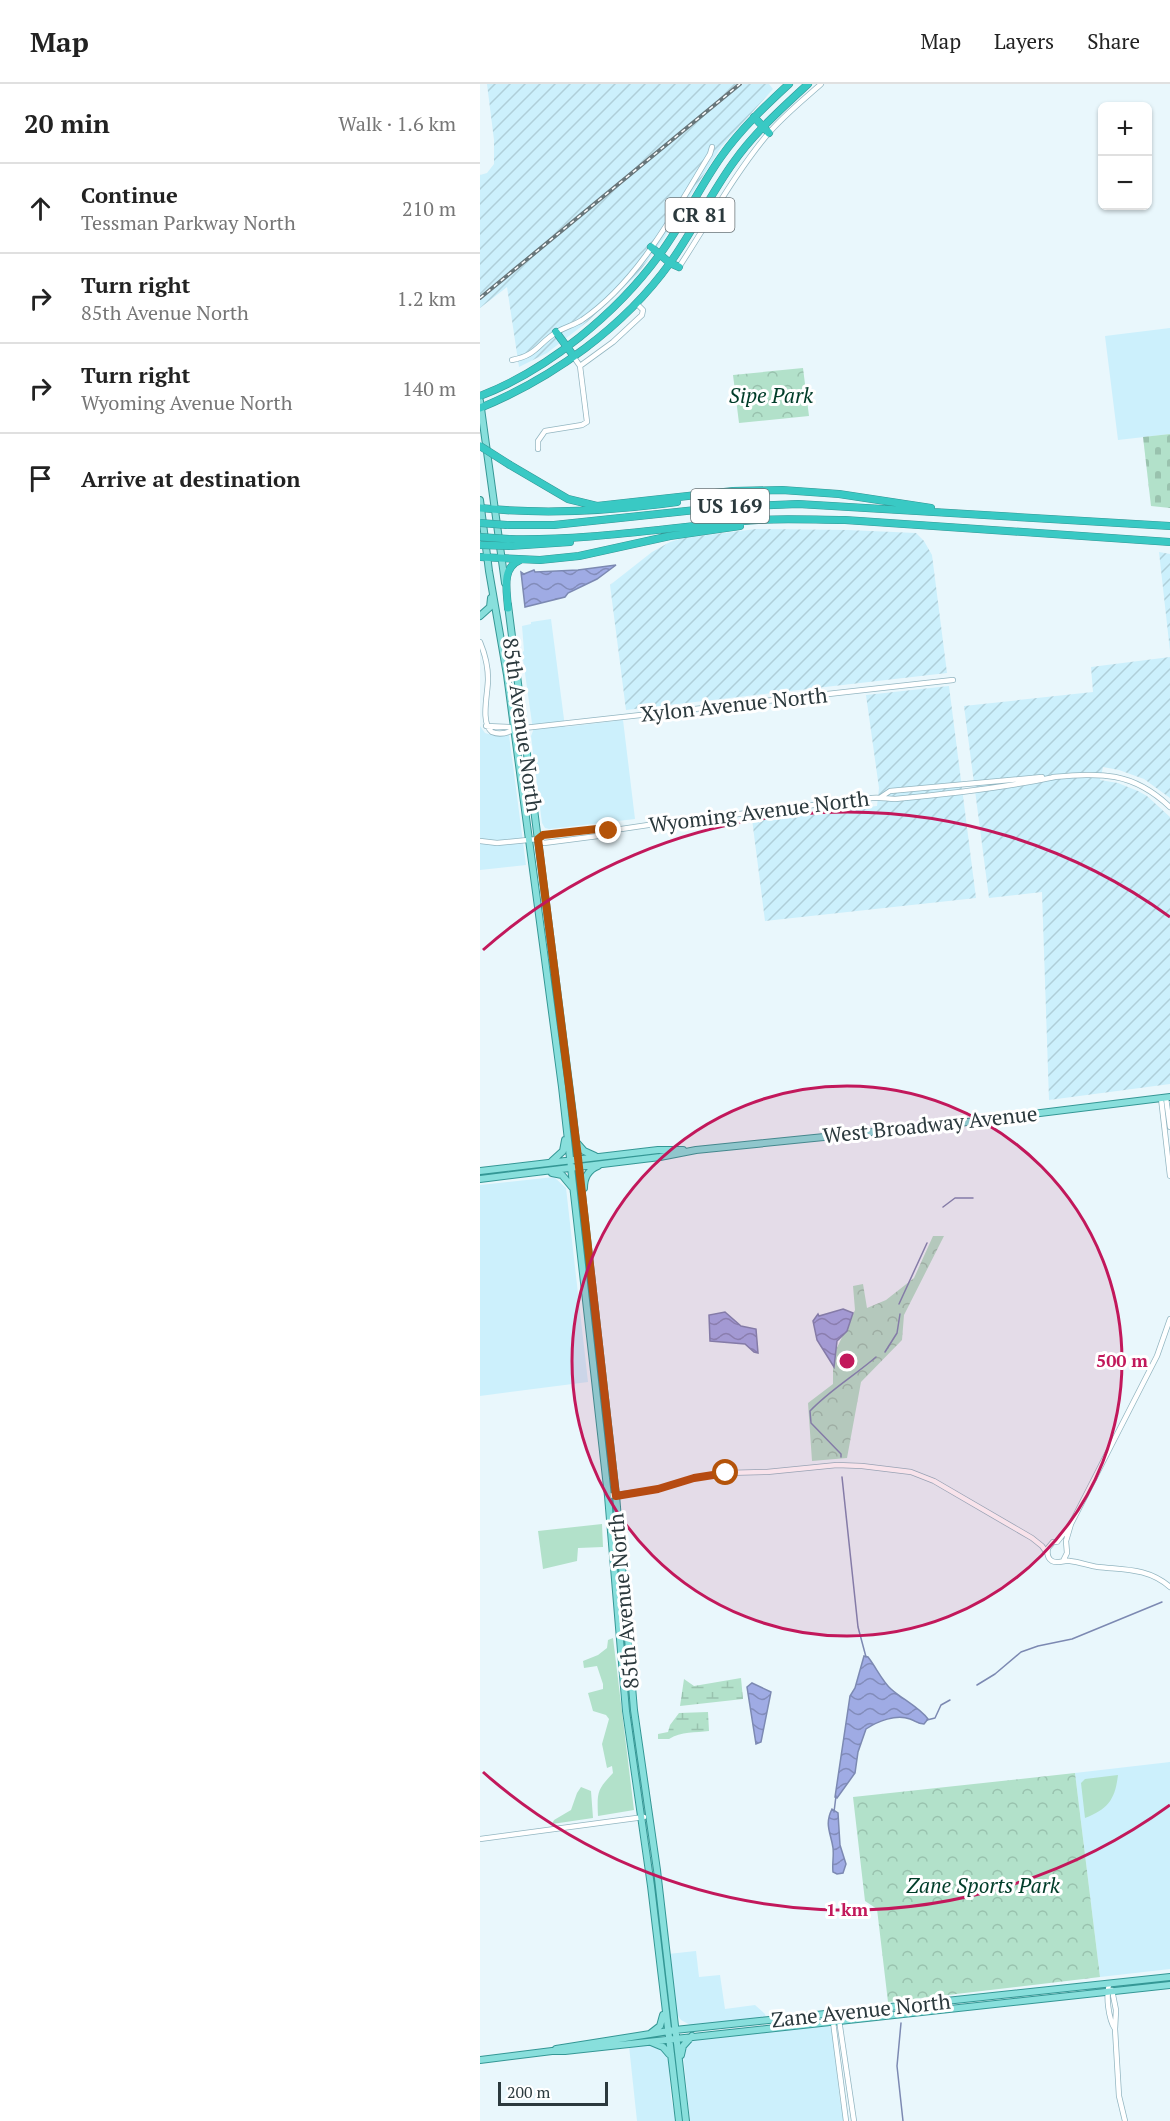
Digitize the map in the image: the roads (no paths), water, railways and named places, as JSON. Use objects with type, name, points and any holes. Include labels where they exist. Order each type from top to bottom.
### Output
[{"type":"highway","name":"CR 81","points":[[480,396],[530,373],[566,347],[626,294],[660,254],[720,158],[754,117],[789,84]]},
{"type":"highway","name":"CR 81","points":[[480,405],[528,385],[573,356],[636,303],[670,263],[732,163],[763,127],[808,84]]},
{"type":"highway","points":[[754,117],[769,133]]},
{"type":"highway","points":[[651,247],[670,263],[679,267]]},
{"type":"highway","points":[[626,294],[636,303]]},
{"type":"highway","points":[[556,332],[573,356]]},
{"type":"highway","points":[[480,446],[568,499],[597,506],[733,491],[782,490],[839,494],[981,515]]},
{"type":"highway","points":[[480,506],[537,513],[584,512],[658,504],[733,491]]},
{"type":"highway","name":"US 169","points":[[480,523],[554,525],[724,507],[798,504],[1170,526]]},
{"type":"highway","points":[[954,513],[954,527]]},
{"type":"highway","points":[[484,557],[548,560],[579,556],[681,534],[796,519]]},
{"type":"highway","name":"US 169","points":[[480,537],[510,543],[760,520],[796,519],[845,520],[1170,542]]},
{"type":"highway","points":[[480,545],[510,543]]},
{"type":"highway","points":[[508,608],[507,571],[512,564],[523,559]]},
{"type":"main road","name":"85th Avenue North","points":[[480,405],[576,1140],[616,1496],[630,1711],[649,1817],[686,2121]]},
{"type":"main road","name":"85th Avenue North","points":[[480,506],[484,557],[499,624],[515,729],[562,1087],[641,1818],[679,2121]]},
{"type":"main road","points":[[480,616],[488,610],[491,604],[490,577]]},
{"type":"main road","points":[[480,616],[492,616],[499,624]]},
{"type":"main road","points":[[549,1163],[560,1155],[565,1145],[559,1095],[562,1087]]},
{"type":"main road","name":"West Broadway Avenue","points":[[480,1179],[578,1163],[660,1158],[690,1151],[953,1124],[1166,1098]]},
{"type":"main road","points":[[576,1140],[586,1153],[604,1160]]},
{"type":"main road","points":[[591,1281],[593,1269],[584,1180],[593,1168],[604,1160]]},
{"type":"main road","name":"West Broadway Avenue","points":[[480,1171],[549,1163],[570,1164]]},
{"type":"main road","points":[[524,1173],[559,1174],[566,1178],[573,1190]]},
{"type":"main road","points":[[661,1973],[659,1982],[663,2021],[647,2038],[663,2047],[671,2058]]},
{"type":"main road","name":"Zane Avenue North","points":[[480,2060],[552,2050],[565,2051],[676,2034],[703,2027],[1170,1977]]},
{"type":"main road","name":"Zane Avenue North","points":[[676,2034],[693,2036],[1170,1985]]},
{"type":"main road","points":[[673,2009],[676,2017],[684,2025],[694,2028],[703,2027]]},
{"type":"main road","points":[[680,2068],[682,2048],[693,2036]]},
{"type":"street","points":[[679,267],[740,169],[769,133],[821,84]]},
{"type":"street","points":[[512,360],[530,355],[556,332],[581,320],[600,305],[637,267],[672,217],[712,147]]},
{"type":"street","points":[[580,366],[613,342],[642,315],[643,310],[636,303]]},
{"type":"street","points":[[538,449],[538,441],[545,431],[582,425],[587,422],[580,366],[573,356]]},
{"type":"street","points":[[480,642],[488,669],[488,686],[482,716],[486,726],[480,731]]},
{"type":"street","name":"Xylon Avenue North","points":[[486,726],[515,729],[954,680]]},
{"type":"street","name":"Wyoming Avenue North","points":[[480,841],[497,843],[538,839],[543,835],[597,829],[601,832],[881,797],[890,791],[1087,774],[1114,776],[1147,789],[1170,807]]},
{"type":"street","points":[[1166,1098],[1170,1127]]},
{"type":"street","points":[[1166,1098],[1170,1176]]},
{"type":"street","points":[[1063,1561],[1067,1553],[1066,1546],[1071,1524],[1157,1356],[1170,1319]]},
{"type":"street","points":[[608,1496],[658,1489],[694,1478],[726,1473],[767,1472],[837,1465],[911,1472],[934,1481],[1032,1538],[1042,1546],[1054,1562],[1063,1561],[1138,1570],[1170,1587]]},
{"type":"street","points":[[1047,1553],[1048,1548],[1071,1524]]},
{"type":"street","points":[[1032,1538],[1045,1543],[1055,1542],[1066,1546]]},
{"type":"street","points":[[1067,1553],[1083,1564]]},
{"type":"street","points":[[480,1839],[649,1817]]},
{"type":"street","points":[[1109,1984],[1112,2024],[1115,2029],[1119,2096],[1125,2121]]},
{"type":"street","points":[[835,2013],[846,2121]]},
{"type":"street","points":[[836,2021],[854,2121]]},
{"type":"water","points":[[616,565],[565,597],[525,607],[521,572],[524,574],[534,570],[535,572],[578,570]]},
{"type":"water","points":[[843,1309],[853,1313],[847,1331],[837,1341],[834,1367],[817,1340],[813,1321],[818,1314],[819,1316]]},
{"type":"water","points":[[725,1312],[741,1326],[756,1329],[758,1353],[745,1344],[710,1341],[709,1315]]},
{"type":"water","points":[[864,1656],[868,1657],[891,1689],[928,1719],[924,1724],[920,1724],[910,1719],[893,1718],[866,1729],[858,1752],[855,1773],[837,1798],[835,1797],[850,1696],[855,1688]]},
{"type":"water","points":[[752,1683],[771,1692],[761,1742],[756,1744],[747,1687]]},
{"type":"water","points":[[832,1809],[838,1813],[840,1845],[846,1864],[843,1873],[837,1874],[833,1872],[833,1848],[828,1824]]},
{"type":"waterway","points":[[943,1207],[955,1198],[973,1198]]},
{"type":"waterway","points":[[899,1304],[927,1243]]},
{"type":"waterway","points":[[885,1352],[897,1333],[900,1314]]},
{"type":"waterway","points":[[841,1457],[841,1454],[811,1423],[810,1411],[876,1357]]},
{"type":"waterway","points":[[842,1477],[858,1627],[866,1657]]},
{"type":"waterway","points":[[977,1685],[995,1674],[1021,1652],[1072,1639],[1162,1602]]},
{"type":"waterway","points":[[927,1720],[935,1718],[941,1705],[950,1700]]},
{"type":"waterway","points":[[834,1812],[836,1796]]},
{"type":"waterway","points":[[901,2023],[897,2066],[903,2121]]},
{"type":"railway","points":[[480,298],[740,84]]},
{"type":"park label","name":"Sipe Park","points":[[771,396]]},
{"type":"park label","name":"Zane Sports Park","points":[[983,1886]]}]
